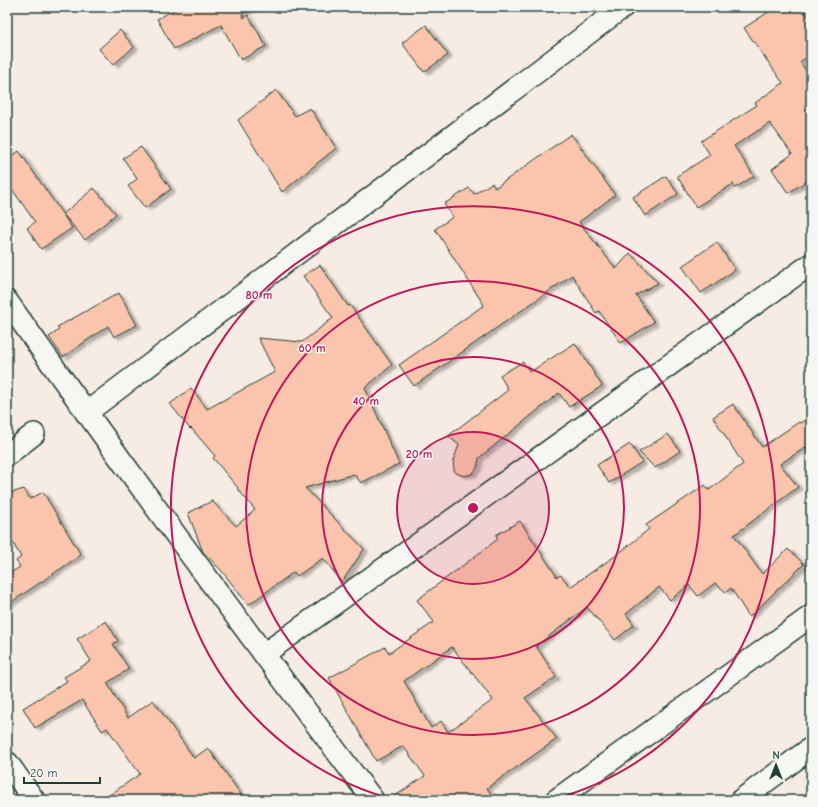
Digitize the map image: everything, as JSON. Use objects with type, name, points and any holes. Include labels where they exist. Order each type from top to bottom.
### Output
[{"type":"street","points":[[86,413],[623,7]]},
{"type":"street","points":[[264,654],[811,264]]},
{"type":"street","points":[[7,301],[86,413],[373,800]]},
{"type":"street","points":[[7,455],[34,434]]},
{"type":"street","points":[[556,800],[811,616]]},
{"type":"street","points":[[741,800],[811,748]]},
{"type":"street","points":[[7,762],[34,800]]},
{"type":"building","points":[[179,7],[255,7],[242,14],[244,18],[248,15],[266,46],[241,60],[221,25],[174,49],[157,19]]},
{"type":"building","points":[[776,7],[802,7],[811,21],[811,54],[800,62],[811,78],[811,181],[810,179],[788,193],[772,169],[792,154],[770,123],[734,146],[754,176],[735,188],[733,184],[696,207],[677,176],[710,155],[701,141],[757,105],[755,103],[783,83],[744,28]]},
{"type":"building","points":[[426,25],[448,55],[424,72],[402,43]]},
{"type":"building","points":[[120,30],[134,47],[113,65],[99,49]]},
{"type":"building","points":[[276,90],[295,116],[310,108],[336,148],[282,192],[238,120]]},
{"type":"building","points":[[571,134],[615,195],[579,222],[616,269],[630,253],[658,283],[636,295],[654,322],[621,343],[599,311],[596,313],[572,275],[414,386],[399,365],[484,305],[435,229],[453,217],[444,204],[469,188],[474,194],[492,183],[495,188]]},
{"type":"building","points":[[141,147],[171,189],[145,208],[128,186],[137,179],[123,158]]},
{"type":"building","points":[[19,151],[72,228],[41,249],[27,228],[35,222],[7,182],[7,159]]},
{"type":"building","points":[[666,176],[678,194],[645,216],[633,197]]},
{"type":"building","points":[[94,188],[116,214],[85,240],[63,214]]},
{"type":"building","points":[[717,242],[735,270],[701,293],[682,266]]},
{"type":"building","points":[[320,265],[348,306],[350,305],[392,365],[365,388],[399,464],[361,483],[354,474],[305,488],[364,549],[342,582],[323,558],[297,576],[294,572],[248,605],[222,571],[203,552],[188,513],[212,501],[236,526],[255,510],[213,458],[215,456],[191,428],[190,429],[170,404],[191,388],[207,409],[275,372],[258,338],[302,342],[333,318],[303,276]]},
{"type":"building","points":[[119,293],[137,325],[114,337],[108,326],[63,357],[49,337],[59,330],[57,327]]},
{"type":"building","points":[[575,343],[602,386],[569,407],[559,393],[479,458],[477,468],[472,474],[464,476],[456,473],[454,470],[453,461],[459,445],[448,436],[508,390],[500,375],[523,362],[530,372]]},
{"type":"building","points":[[733,404],[762,447],[799,422],[800,423],[811,416],[811,444],[780,464],[798,487],[734,535],[762,574],[788,549],[804,564],[749,617],[731,588],[726,592],[715,583],[698,596],[689,585],[670,600],[659,587],[626,614],[634,625],[615,640],[587,607],[536,646],[556,677],[525,698],[557,739],[487,788],[495,800],[389,800],[425,776],[403,746],[376,761],[329,678],[385,647],[389,653],[434,622],[417,600],[498,539],[496,535],[520,521],[557,577],[561,575],[570,587],[618,554],[649,529],[646,525],[705,485],[709,490],[743,464],[713,417]],"holes":[[[452,647],[493,700],[448,732],[441,721],[431,728],[404,681]]]},
{"type":"building","points":[[668,434],[680,451],[655,468],[639,452]]},
{"type":"building","points":[[630,444],[642,462],[609,483],[597,465]]},
{"type":"building","points":[[24,489],[30,499],[43,492],[81,555],[7,605],[7,575],[20,567],[16,561],[21,557],[7,533],[7,494]]},
{"type":"building","points":[[106,621],[118,641],[113,644],[129,669],[107,683],[128,718],[153,700],[194,758],[208,748],[245,800],[102,800],[140,774],[107,728],[102,731],[82,700],[35,728],[23,708],[67,681],[64,677],[91,661],[77,639]]}]
